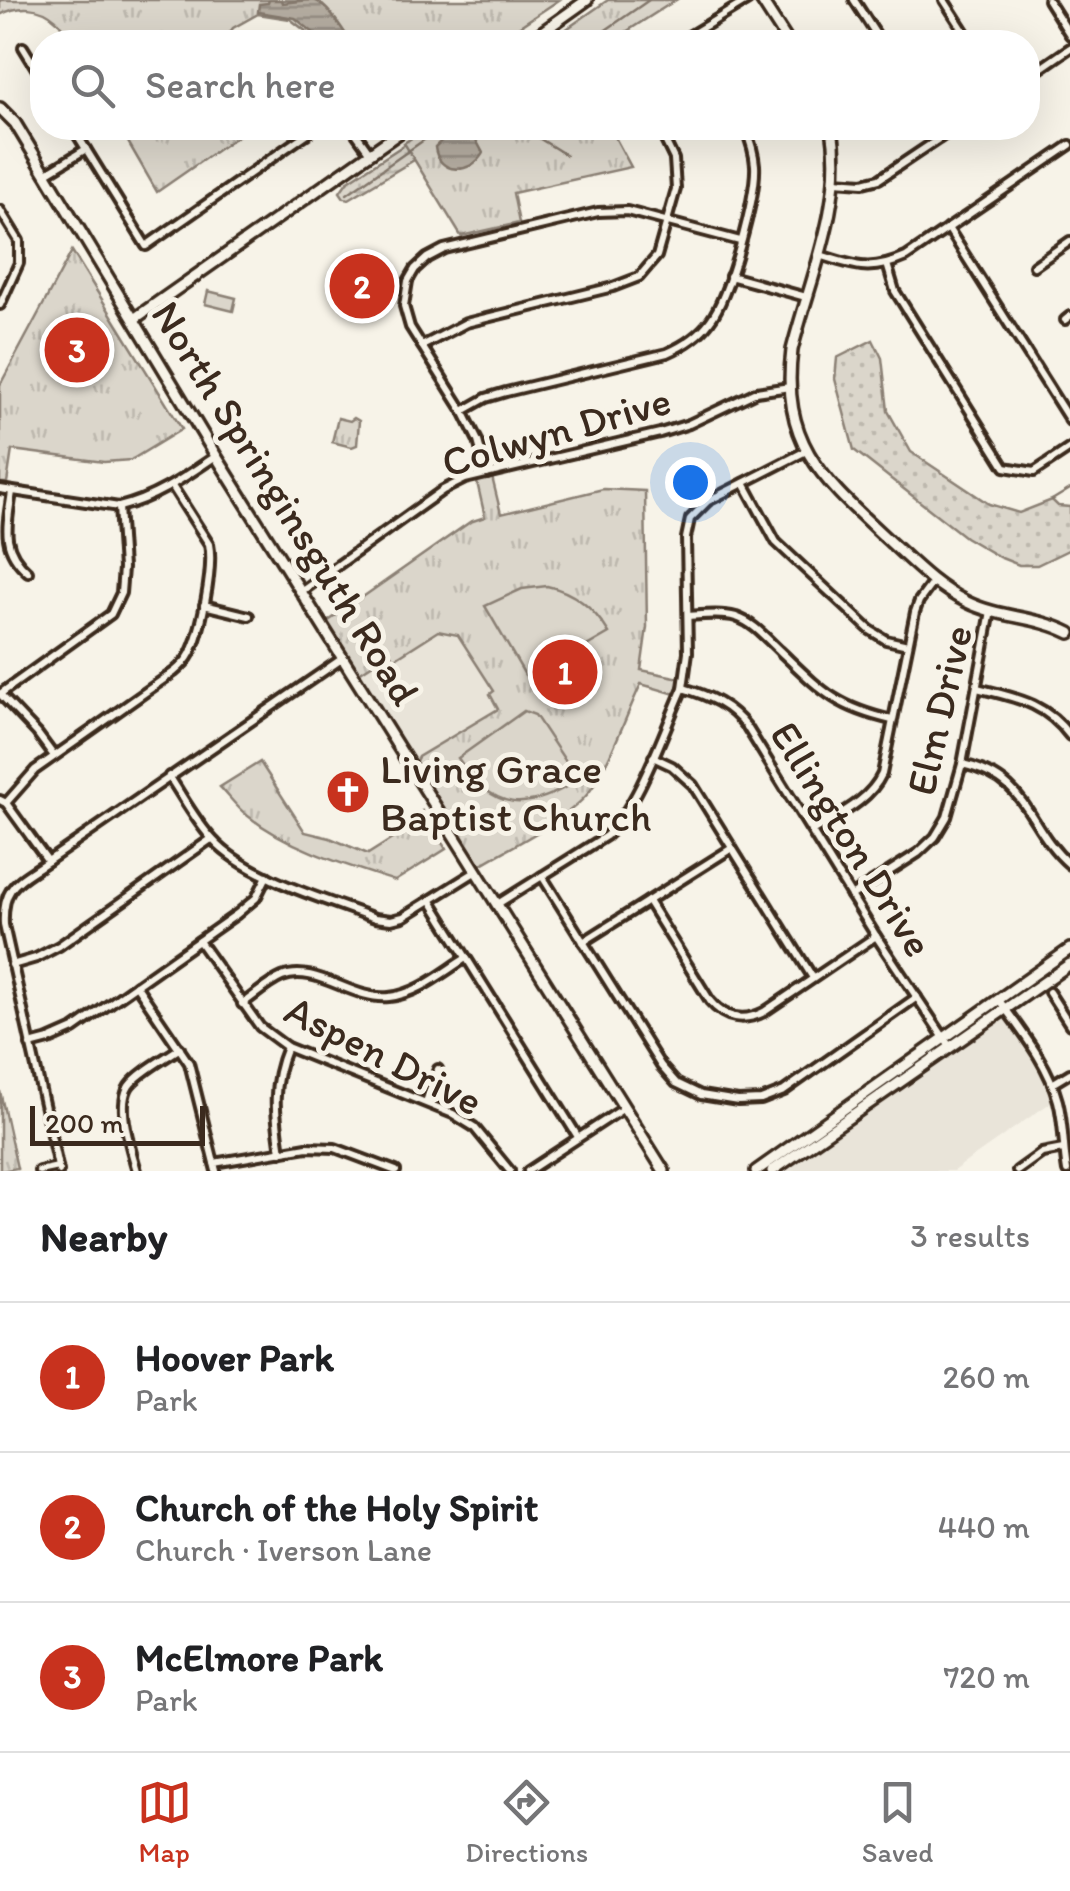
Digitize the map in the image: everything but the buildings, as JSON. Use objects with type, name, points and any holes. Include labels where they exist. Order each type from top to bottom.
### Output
[{"type":"street","points":[[545,30],[587,0]]},
{"type":"street","points":[[706,30],[748,0]]},
{"type":"street","points":[[761,0],[780,30]]},
{"type":"street","points":[[854,0],[873,30]]},
{"type":"street","points":[[944,0],[963,30]]},
{"type":"street","points":[[1048,0],[1070,35]]},
{"type":"street","points":[[23,47],[30,58]]},
{"type":"street","points":[[1040,69],[1070,48]]},
{"type":"street","name":"North Springinsguth Road","points":[[0,108],[15,123],[216,456],[664,1171]]},
{"type":"street","points":[[80,140],[146,246],[298,140]]},
{"type":"street","points":[[361,140],[370,153]]},
{"type":"street","points":[[134,319],[389,140]]},
{"type":"street","points":[[422,346],[466,322],[640,277],[658,256],[676,189],[674,159],[664,140]]},
{"type":"street","points":[[464,411],[506,392],[658,356],[694,337],[711,320],[724,296],[740,241],[755,179],[750,140]]},
{"type":"street","points":[[834,140],[835,181],[792,350],[790,387],[806,451],[828,483],[933,582],[964,601],[992,611],[1069,629]]},
{"type":"street","points":[[835,181],[864,184],[879,179],[937,140]]},
{"type":"street","points":[[818,254],[861,268],[906,258],[1070,145]]},
{"type":"street","points":[[45,174],[86,149]]},
{"type":"street","points":[[0,210],[18,241],[18,263],[0,305]]},
{"type":"street","points":[[487,474],[464,411],[410,327],[404,306],[412,275],[426,258],[440,250],[598,212],[627,211],[740,241]]},
{"type":"street","points":[[948,228],[1070,421]]},
{"type":"street","points":[[1034,266],[1070,241]]},
{"type":"street","points":[[887,264],[895,291],[1005,466],[1034,472],[1070,448]]},
{"type":"street","points":[[730,276],[806,296]]},
{"type":"street","name":"Colwyn Drive","points":[[302,592],[442,490],[465,479],[660,434],[756,392],[790,387]]},
{"type":"street","points":[[496,905],[596,843],[626,812],[683,688],[688,652],[686,538],[690,519],[708,501],[806,451]]},
{"type":"street","points":[[0,489],[120,507],[138,503],[172,486],[216,456]]},
{"type":"street","points":[[744,483],[766,527],[783,549],[870,630],[886,640],[908,645]]},
{"type":"street","points":[[48,861],[3,801],[54,756],[182,665],[194,644],[210,566],[208,544],[172,486]]},
{"type":"street","points":[[12,492],[6,546],[15,562],[28,572]]},
{"type":"street","points":[[54,756],[0,694],[111,614],[121,592],[120,507]]},
{"type":"street","points":[[812,831],[861,801],[882,774],[919,601],[933,582]]},
{"type":"street","points":[[204,604],[248,616]]},
{"type":"street","name":"Elm Drive","points":[[851,896],[909,860],[935,837],[951,809],[992,611]]},
{"type":"street","points":[[688,616],[727,615],[745,621],[829,696],[856,710],[892,720]]},
{"type":"street","points":[[39,1171],[58,1169],[4,925],[4,904],[15,884],[343,658]]},
{"type":"street","name":"Ellington Drive","points":[[683,688],[713,698],[740,719],[947,1043]]},
{"type":"street","points":[[977,688],[1034,704],[1056,719],[1070,736]]},
{"type":"street","points":[[652,757],[686,778],[813,978]]},
{"type":"street","points":[[962,764],[988,771],[1008,784],[1070,865]]},
{"type":"street","points":[[169,776],[212,839],[232,858],[267,876],[381,920],[403,916],[475,872]]},
{"type":"street","points":[[12,964],[53,950],[212,839]]},
{"type":"street","points":[[583,942],[732,848]]},
{"type":"street","points":[[30,1045],[64,1035],[199,942],[250,905],[267,876]]},
{"type":"street","points":[[542,876],[660,1066],[676,1083],[701,1095],[761,1100],[784,1091],[917,997]]},
{"type":"street","points":[[430,900],[578,1137]]},
{"type":"street","points":[[648,901],[710,1001],[721,1012],[737,1018],[764,1012],[876,936]]},
{"type":"street","name":"Aspen Drive","points":[[199,942],[264,1032],[287,1048],[453,1114],[474,1127],[510,1171]]},
{"type":"street","points":[[772,1171],[1002,1004],[1070,949]]},
{"type":"street","points":[[242,1004],[278,979],[295,974],[312,976],[364,995],[394,996],[418,988],[466,958]]},
{"type":"street","points":[[1002,1004],[1070,964]]},
{"type":"street","points":[[136,985],[180,1048],[192,1073],[215,1167],[308,1147],[335,1148],[396,1171]]},
{"type":"street","points":[[1049,992],[1070,1025]]},
{"type":"street","points":[[1002,1004],[1052,1084],[1063,1122],[1066,1171]]},
{"type":"street","points":[[756,1171],[947,1043]]},
{"type":"street","points":[[137,1171],[124,1113],[126,1090],[180,1048]]},
{"type":"street","points":[[281,1152],[274,1091],[287,1048]]},
{"type":"street","points":[[426,1102],[438,1069]]},
{"type":"street","points":[[1052,1084],[1070,1073]]},
{"type":"street","points":[[528,1171],[624,1108]]},
{"type":"street","points":[[1018,1171],[1042,1154],[1063,1149]]},
{"type":"shaded area","points":[[314,0],[342,30],[310,30],[295,18],[258,12],[259,4]]},
{"type":"shaded area","points":[[442,140],[476,140],[483,153],[471,165],[456,169],[442,163],[435,147]]},
{"type":"shaded area","points":[[438,631],[458,635],[494,692],[499,709],[418,757],[415,763],[359,673],[390,653],[395,659]]},
{"type":"shaded area","points":[[1015,1007],[1052,1066],[1063,1094],[953,1171],[783,1171]]},
{"type":"green space","points":[[0,0],[559,0],[514,30],[304,30],[290,19],[258,14],[232,30],[63,30],[50,15],[36,9],[14,9],[0,15]]},
{"type":"green space","points":[[608,0],[676,0],[629,30],[565,30]]},
{"type":"green space","points":[[127,140],[232,140],[157,192]]},
{"type":"green space","points":[[412,140],[428,140],[414,160],[349,199],[340,192],[347,182]]},
{"type":"green space","points":[[616,140],[631,167],[513,193],[519,223],[461,236],[404,143]]},
{"type":"green space","points":[[72,251],[182,429],[131,460],[104,462],[12,450],[7,483],[0,483],[0,385]]},
{"type":"green space","points":[[208,291],[236,298],[233,311],[205,304]]},
{"type":"green space","points":[[873,340],[882,358],[888,411],[911,452],[989,504],[1019,513],[1052,500],[1058,506],[1070,507],[1070,549],[1037,565],[1019,565],[999,557],[965,537],[854,450],[835,379],[837,358]]},
{"type":"green space","points":[[338,418],[359,421],[357,445],[332,442]]},
{"type":"green space","points":[[492,477],[501,514],[603,489],[645,491],[647,627],[641,670],[680,678],[675,694],[641,684],[611,754],[590,791],[554,822],[479,866],[415,763],[418,757],[498,709],[490,694],[494,691],[458,635],[438,631],[394,659],[390,653],[359,673],[327,622],[470,522],[485,517],[477,482]]},
{"type":"green space","points":[[547,586],[583,602],[609,633],[535,676],[525,675],[485,606],[522,589]]},
{"type":"green space","points":[[524,711],[535,715],[578,780],[542,798],[512,802],[484,789],[458,758]]},
{"type":"green space","points":[[260,762],[305,832],[368,854],[395,837],[422,811],[446,849],[395,881],[300,847],[248,816],[220,787]]},
{"type":"green space","points":[[0,1091],[17,1168],[1,1171],[0,1171]]},
{"type":"waterway","points":[[606,30],[649,0]]},
{"type":"waterway","points":[[347,194],[424,140]]},
{"type":"waterway","points":[[542,140],[566,155]]},
{"type":"waterway","points":[[1052,500],[1070,489]]},
{"type":"place","name":"Church of the Holy Spirit","points":[[362,286]]},
{"type":"place","name":"McElmore Park","points":[[77,350]]},
{"type":"place","name":"Hoover Park","points":[[565,672]]},
{"type":"place","name":"Living Grace Baptist Church","points":[[348,792]]}]
